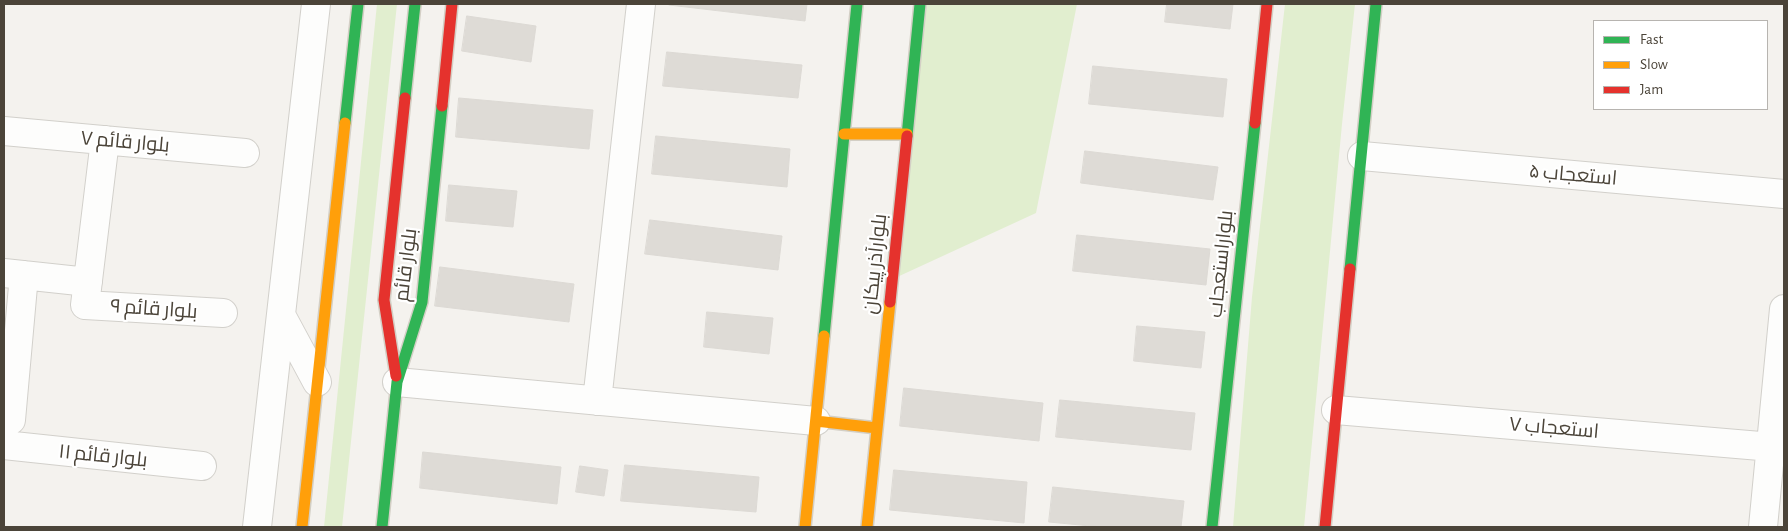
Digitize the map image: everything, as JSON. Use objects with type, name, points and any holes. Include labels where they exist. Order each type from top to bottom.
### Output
[{"type":"street","points":[[257,527],[316,4]]},
{"type":"street","points":[[302,527],[358,4]]},
{"type":"street","points":[[415,4],[384,300],[397,382],[878,428]]},
{"type":"street","name":"بلوار قائم","points":[[382,527],[397,382],[422,302],[452,4]]},
{"type":"street","points":[[597,401],[641,4]]},
{"type":"street","points":[[805,527],[857,4]]},
{"type":"street","name":"بلوارآذر پیکان","points":[[867,527],[920,4]]},
{"type":"street","name":"بلواراستعجاب","points":[[1212,527],[1267,4]]},
{"type":"street","points":[[1325,527],[1376,4]]},
{"type":"street","name":"بلوار قائم ۷","points":[[4,131],[246,153]]},
{"type":"street","points":[[844,134],[907,134]]},
{"type":"street","points":[[87,293],[105,140]]},
{"type":"street","name":"استعجاب ۵","points":[[1362,156],[1784,194]]},
{"type":"street","points":[[7,432],[14,274]]},
{"type":"street","name":"بلوار قائم ۹","points":[[14,274],[87,293],[223,313]]},
{"type":"street","points":[[1764,527],[1778,448],[1784,309]]},
{"type":"street","points":[[281,315],[317,382]]},
{"type":"street","name":"استعجاب ۷","points":[[1336,410],[1778,448]]},
{"type":"street","name":"بلوار قائم ۱۱","points":[[7,432],[202,466]]},
{"type":"green space","points":[[377,4],[397,4],[342,527],[324,527]]},
{"type":"green space","points":[[920,4],[1077,4],[1036,213],[895,278]]},
{"type":"green space","points":[[1285,4],[1355,4],[1304,527],[1233,527],[1252,297]]},
{"type":"building","points":[[669,4],[807,4],[805,21]]},
{"type":"building","points":[[1167,4],[1233,4],[1230,29],[1165,22]]},
{"type":"building","points":[[467,16],[536,26],[531,62],[462,51]]},
{"type":"building","points":[[667,52],[802,65],[798,98],[663,86]]},
{"type":"building","points":[[1093,66],[1227,79],[1223,117],[1089,104]]},
{"type":"building","points":[[459,98],[593,110],[589,149],[456,137]]},
{"type":"building","points":[[656,136],[790,149],[787,187],[652,174]]},
{"type":"building","points":[[1085,151],[1218,167],[1213,200],[1081,183]]},
{"type":"building","points":[[449,185],[517,191],[513,227],[446,221]]},
{"type":"building","points":[[650,220],[782,236],[778,270],[645,254]]},
{"type":"building","points":[[1077,235],[1210,249],[1206,285],[1073,271]]},
{"type":"building","points":[[440,267],[574,284],[569,322],[435,306]]},
{"type":"building","points":[[707,312],[773,318],[769,354],[704,347]]},
{"type":"building","points":[[1137,326],[1205,332],[1201,368],[1134,361]]},
{"type":"building","points":[[904,388],[1043,403],[1039,441],[900,426]]},
{"type":"building","points":[[1060,400],[1195,413],[1191,450],[1056,437]]},
{"type":"building","points":[[423,452],[561,467],[557,504],[420,488]]},
{"type":"building","points":[[625,465],[759,477],[756,512],[621,501]]},
{"type":"building","points":[[580,466],[608,470],[604,496],[576,492]]},
{"type":"building","points":[[894,470],[1027,482],[1024,523],[890,510]]},
{"type":"building","points":[[1053,487],[1184,501],[1181,527],[1101,527],[1049,522]]},
{"type":"traffic: fast","points":[[345,123],[358,4]]},
{"type":"traffic: fast","points":[[405,98],[415,4]]},
{"type":"traffic: fast","points":[[824,336],[857,4]]},
{"type":"traffic: fast","points":[[907,136],[920,4]]},
{"type":"traffic: fast","points":[[1350,269],[1376,4]]},
{"type":"traffic: fast","points":[[382,527],[397,382],[422,302],[442,106]]},
{"type":"traffic: fast","points":[[1212,527],[1255,123]]},
{"type":"traffic: slow","points":[[302,527],[345,123]]},
{"type":"traffic: slow","points":[[844,134],[907,134]]},
{"type":"traffic: slow","points":[[867,527],[890,302]]},
{"type":"traffic: slow","points":[[805,527],[824,336]]},
{"type":"traffic: slow","points":[[816,421],[877,428]]},
{"type":"traffic: jam","points":[[442,106],[452,4]]},
{"type":"traffic: jam","points":[[1255,123],[1267,4]]},
{"type":"traffic: jam","points":[[396,376],[384,300],[405,98]]},
{"type":"traffic: jam","points":[[890,302],[907,136]]},
{"type":"traffic: jam","points":[[1325,527],[1350,269]]}]
